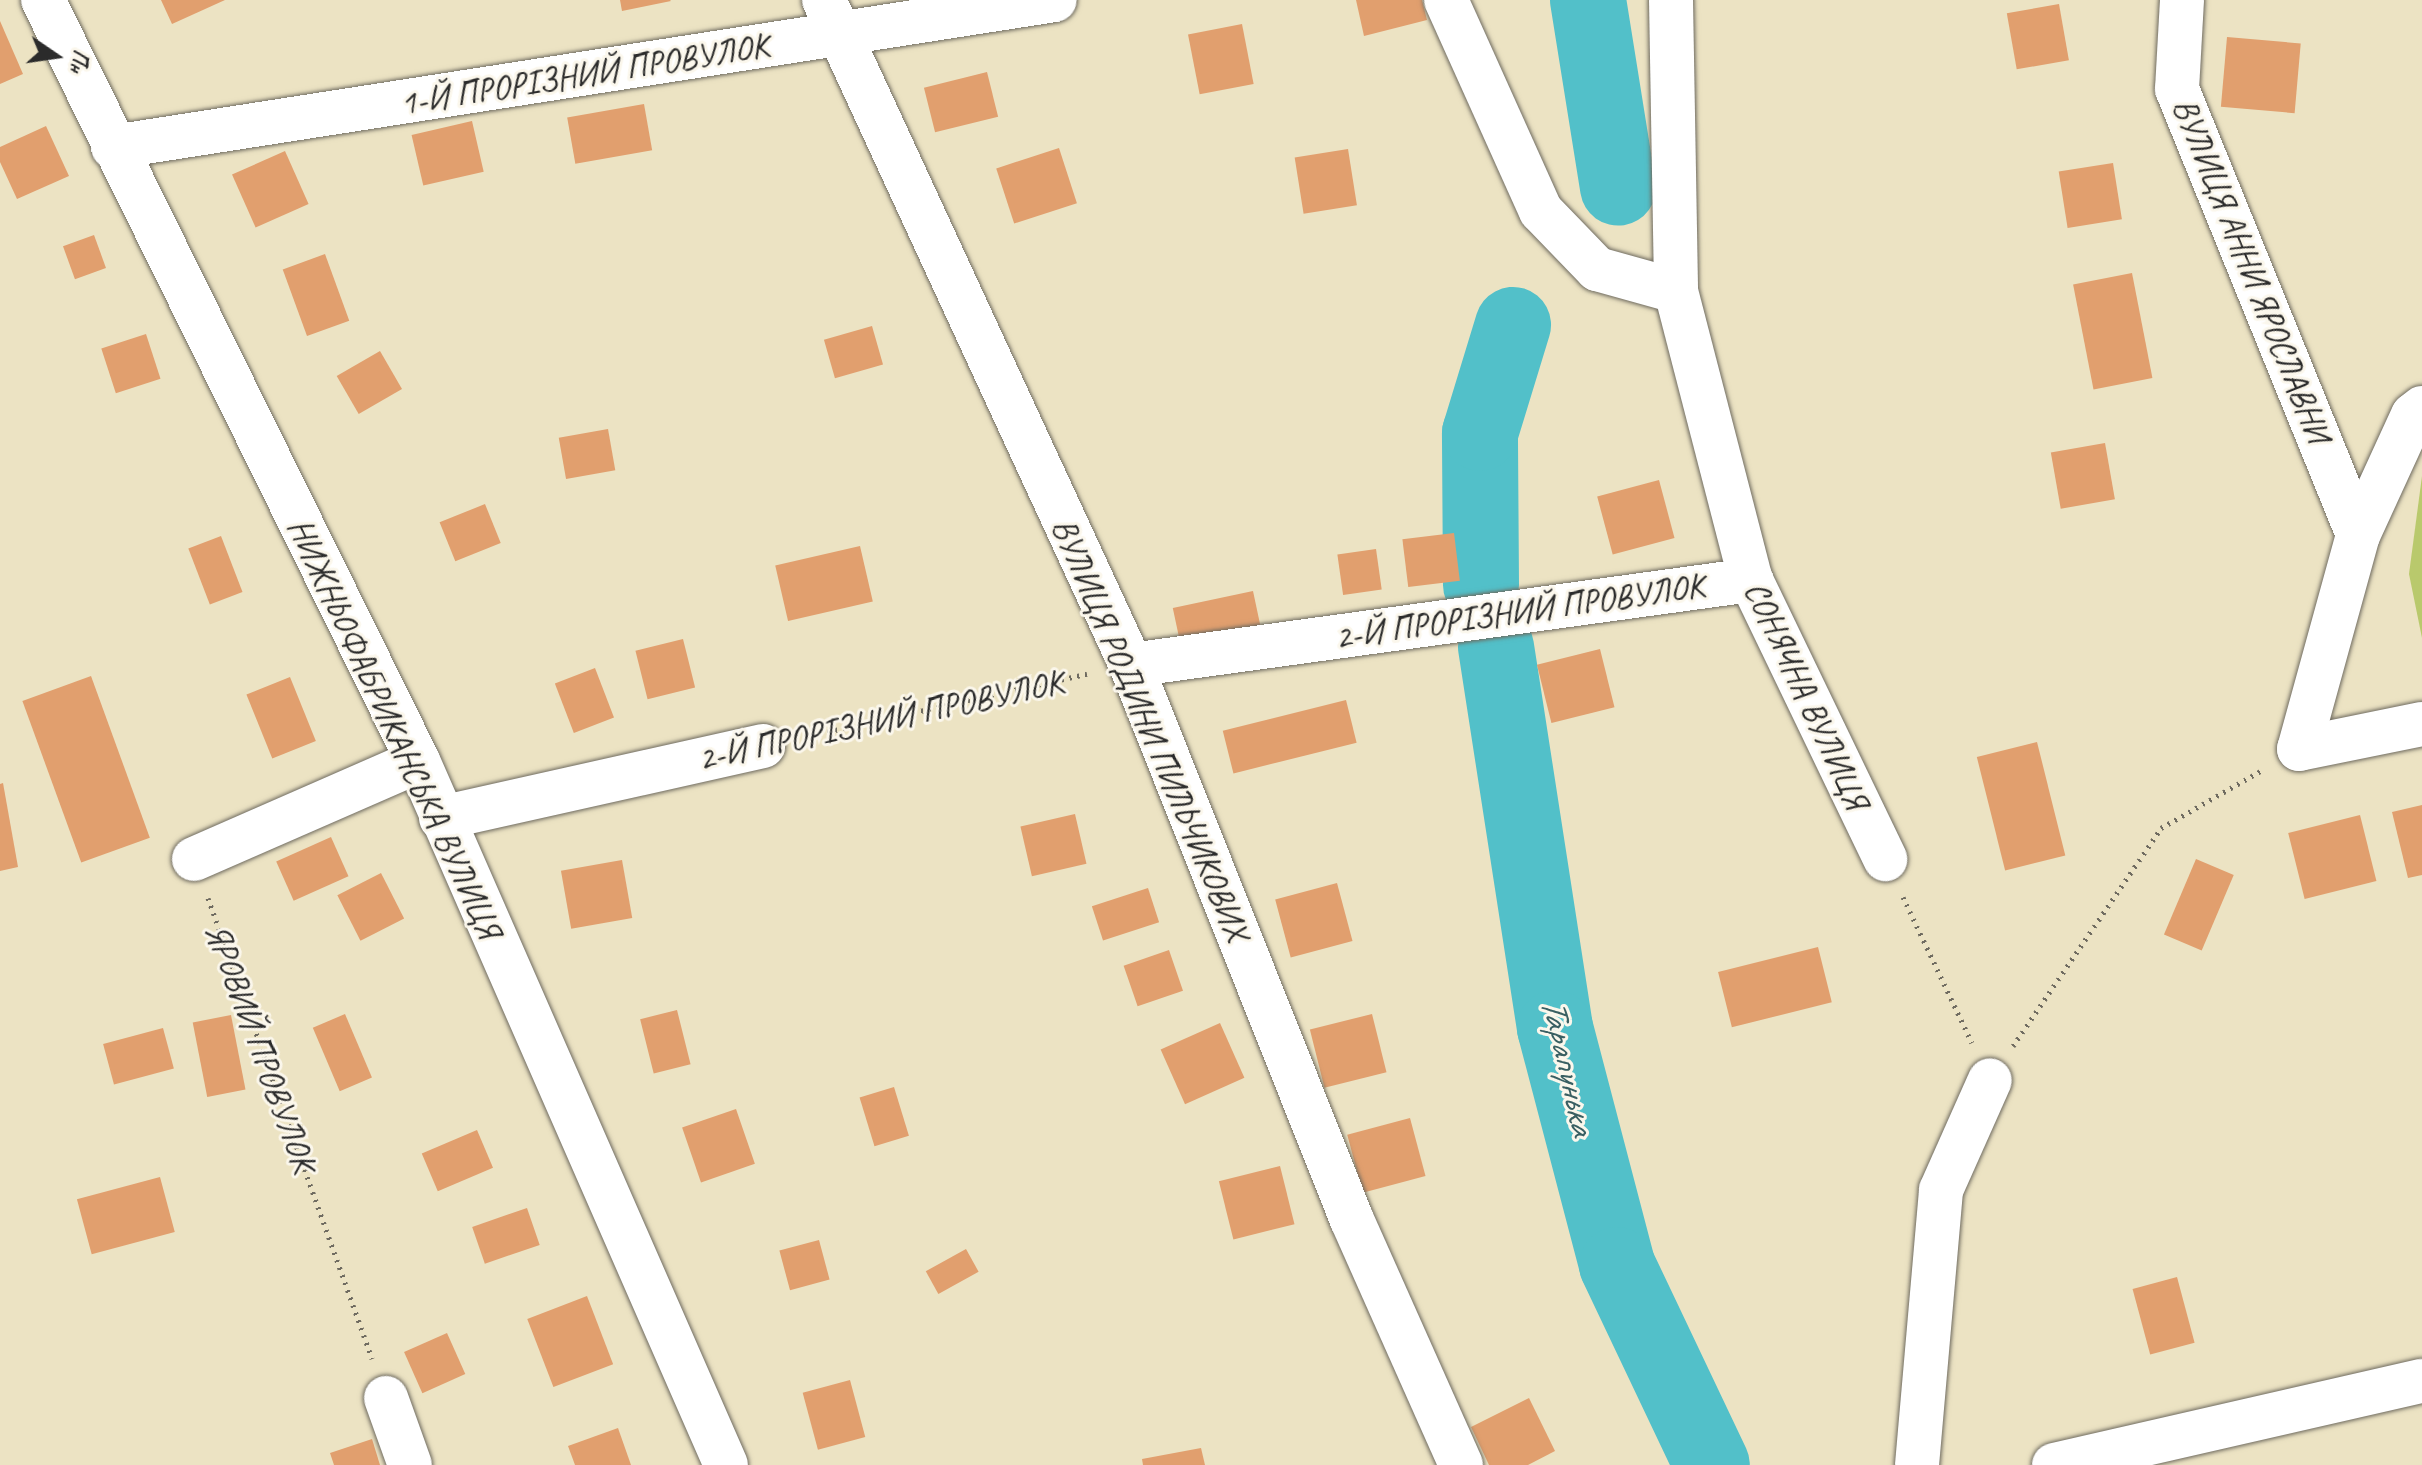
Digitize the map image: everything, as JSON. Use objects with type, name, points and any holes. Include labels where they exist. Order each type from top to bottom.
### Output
[{"type":"street","name":"НИЖНЬОФАБРИКАНСЬКА ВУЛИЦЯ","points":[[43,0],[418,761],[726,1465]]},
{"type":"street","name":"1-Й ПРОРІЗНИЙ ПРОВУЛОК","points":[[113,147],[831,17],[1055,0]]},
{"type":"street","points":[[1446,0],[1541,211],[1597,269],[1676,291]]},
{"type":"street","name":"СОНЯЧНА ВУЛИЦЯ","points":[[1671,0],[1676,291],[1751,580],[1885,859]]},
{"type":"street","name":"ВУЛИЦЯ АННИ ЯРОСЛАВНИ","points":[[2182,0],[2177,89],[2358,535]]},
{"type":"street","name":"ВУЛИЦЯ РОДИНИ ПИЛЬЧИКОВИХ","points":[[831,17],[1131,665],[1352,1220],[1461,1465]]},
{"type":"street","points":[[2422,408],[2413,415],[2358,535],[2299,749],[2422,724]]},
{"type":"street","name":"2-Й ПРОРІЗНИЙ ПРОВУЛОК","points":[[1131,665],[1751,580]]},
{"type":"street","name":"2-Й ПРОРІЗНИЙ ПРОВУЛОК","points":[[441,818],[763,746]]},
{"type":"street","points":[[194,859],[418,761]]},
{"type":"street","points":[[1917,1465],[1941,1190],[1990,1080]]},
{"type":"street","points":[[2054,1465],[2422,1381]]},
{"type":"street","points":[[386,1398],[410,1465]]},
{"type":"path","name":"2-Й ПРОРІЗНИЙ ПРОВУЛОК","points":[[763,746],[1131,665]]},
{"type":"path","points":[[1990,1080],[2161,828],[2299,749]]},
{"type":"path","name":"ЯРОВИЙ ПРОВУЛОК","points":[[194,859],[386,1398]]},
{"type":"path","points":[[1885,859],[1990,1080]]},
{"type":"green space","points":[[2422,476],[2422,638],[2409,574]]},
{"type":"building","points":[[161,0],[225,0],[172,24]]},
{"type":"building","points":[[620,0],[670,0],[671,1],[622,11]]},
{"type":"building","points":[[1356,0],[1422,0],[1427,20],[1364,36]]},
{"type":"building","points":[[2059,4],[2069,60],[2017,69],[2007,13]]},
{"type":"building","points":[[0,21],[23,74],[0,84]]},
{"type":"building","points":[[1242,24],[1254,84],[1200,94],[1188,34]]},
{"type":"building","points":[[2227,37],[2301,43],[2295,113],[2221,107]]},
{"type":"building","points":[[987,72],[998,117],[935,132],[924,88]]},
{"type":"building","points":[[644,104],[652,150],[575,164],[567,118]]},
{"type":"building","points":[[472,121],[484,172],[423,186],[412,135]]},
{"type":"building","points":[[46,126],[69,176],[17,199],[0,162],[0,147]]},
{"type":"building","points":[[1059,148],[1077,203],[1014,224],[996,168]]},
{"type":"building","points":[[1348,149],[1357,205],[1304,214],[1295,157]]},
{"type":"building","points":[[285,151],[309,204],[256,228],[232,175]]},
{"type":"building","points":[[2113,163],[2122,219],[2068,228],[2059,172]]},
{"type":"building","points":[[94,235],[106,268],[75,279],[63,246]]},
{"type":"building","points":[[325,254],[349,321],[307,336],[283,269]]},
{"type":"building","points":[[2132,273],[2152,378],[2094,389],[2073,284]]},
{"type":"building","points":[[872,326],[883,364],[835,378],[824,340]]},
{"type":"building","points":[[146,334],[161,379],[116,393],[101,349]]},
{"type":"building","points":[[380,351],[402,389],[359,414],[337,376]]},
{"type":"building","points":[[608,429],[615,470],[566,479],[559,438]]},
{"type":"building","points":[[2105,443],[2115,499],[2061,509],[2051,453]]},
{"type":"building","points":[[1659,480],[1675,538],[1613,555],[1597,497]]},
{"type":"building","points":[[485,504],[501,543],[455,561],[440,522]]},
{"type":"building","points":[[1454,533],[1460,581],[1408,587],[1402,539]]},
{"type":"building","points":[[221,536],[243,592],[210,605],[188,549]]},
{"type":"building","points":[[860,546],[873,602],[788,621],[775,566]]},
{"type":"building","points":[[1376,549],[1382,590],[1343,595],[1337,554]]},
{"type":"building","points":[[1253,591],[1260,625],[1180,642],[1173,608]]},
{"type":"building","points":[[683,639],[695,688],[648,699],[635,651]]},
{"type":"building","points":[[1600,649],[1615,707],[1551,723],[1537,665]]},
{"type":"building","points":[[595,668],[614,717],[574,733],[555,683]]},
{"type":"building","points":[[91,676],[150,838],[81,863],[22,701]]},
{"type":"building","points":[[290,677],[316,741],[272,759],[246,695]]},
{"type":"building","points":[[1346,700],[1357,743],[1233,773],[1223,731]]},
{"type":"building","points":[[2037,742],[2065,856],[2005,871],[1977,757]]},
{"type":"building","points":[[3,783],[18,867],[0,871],[0,784]]},
{"type":"building","points":[[2422,805],[2422,875],[2408,878],[2392,812]]},
{"type":"building","points":[[1075,814],[1086,864],[1032,876],[1020,827]]},
{"type":"building","points":[[2360,815],[2376,881],[2305,899],[2288,833]]},
{"type":"building","points":[[331,837],[348,876],[294,901],[276,861]]},
{"type":"building","points":[[2196,859],[2234,875],[2202,951],[2164,934]]},
{"type":"building","points":[[622,860],[632,918],[571,929],[561,871]]},
{"type":"building","points":[[381,873],[404,918],[360,941],[337,895]]},
{"type":"building","points":[[1337,883],[1353,941],[1291,958],[1275,900]]},
{"type":"building","points":[[1148,888],[1159,922],[1103,940],[1092,906]]},
{"type":"building","points":[[1818,947],[1832,1002],[1732,1027],[1718,972]]},
{"type":"building","points":[[1169,950],[1183,991],[1138,1006],[1124,966]]},
{"type":"building","points":[[677,1010],[691,1064],[654,1074],[640,1019]]},
{"type":"building","points":[[345,1014],[372,1078],[340,1091],[313,1028]]},
{"type":"building","points":[[1372,1014],[1387,1072],[1324,1088],[1310,1029]]},
{"type":"building","points":[[231,1015],[246,1090],[207,1097],[193,1022]]},
{"type":"building","points":[[1220,1023],[1244,1078],[1185,1104],[1161,1049]]},
{"type":"building","points":[[163,1028],[174,1069],[114,1085],[103,1044]]},
{"type":"building","points":[[894,1087],[909,1136],[874,1146],[860,1098]]},
{"type":"building","points":[[736,1109],[755,1164],[701,1182],[682,1128]]},
{"type":"building","points":[[1410,1118],[1426,1176],[1363,1193],[1347,1135]]},
{"type":"building","points":[[477,1130],[493,1168],[438,1191],[422,1153]]},
{"type":"building","points":[[1280,1166],[1295,1224],[1233,1239],[1219,1181]]},
{"type":"building","points":[[160,1177],[175,1232],[92,1254],[77,1199]]},
{"type":"building","points":[[527,1208],[540,1245],[485,1264],[472,1227]]},
{"type":"building","points":[[819,1240],[830,1280],[790,1290],[779,1251]]},
{"type":"building","points":[[966,1249],[979,1272],[938,1294],[926,1271]]},
{"type":"building","points":[[2177,1277],[2195,1343],[2150,1355],[2133,1289]]},
{"type":"building","points":[[587,1296],[613,1364],[553,1387],[527,1319]]},
{"type":"building","points":[[447,1333],[465,1374],[422,1393],[404,1352]]},
{"type":"building","points":[[850,1380],[865,1437],[818,1450],[803,1393]]},
{"type":"building","points":[[1529,1398],[1555,1451],[1528,1465],[1489,1465],[1471,1427]]},
{"type":"building","points":[[618,1428],[631,1465],[575,1465],[568,1446]]},
{"type":"building","points":[[372,1439],[380,1465],[334,1465],[330,1453]]},
{"type":"building","points":[[1201,1448],[1205,1465],[1143,1465],[1142,1459]]},
{"type":"waterway","name":"Тарапунька","points":[[1588,0],[1618,188]]},
{"type":"waterway","name":"Тарапунька","points":[[1481,585],[1480,433],[1513,325]]},
{"type":"waterway","name":"Тарапунька","points":[[1496,647],[1555,1028],[1617,1265],[1712,1465]]}]
